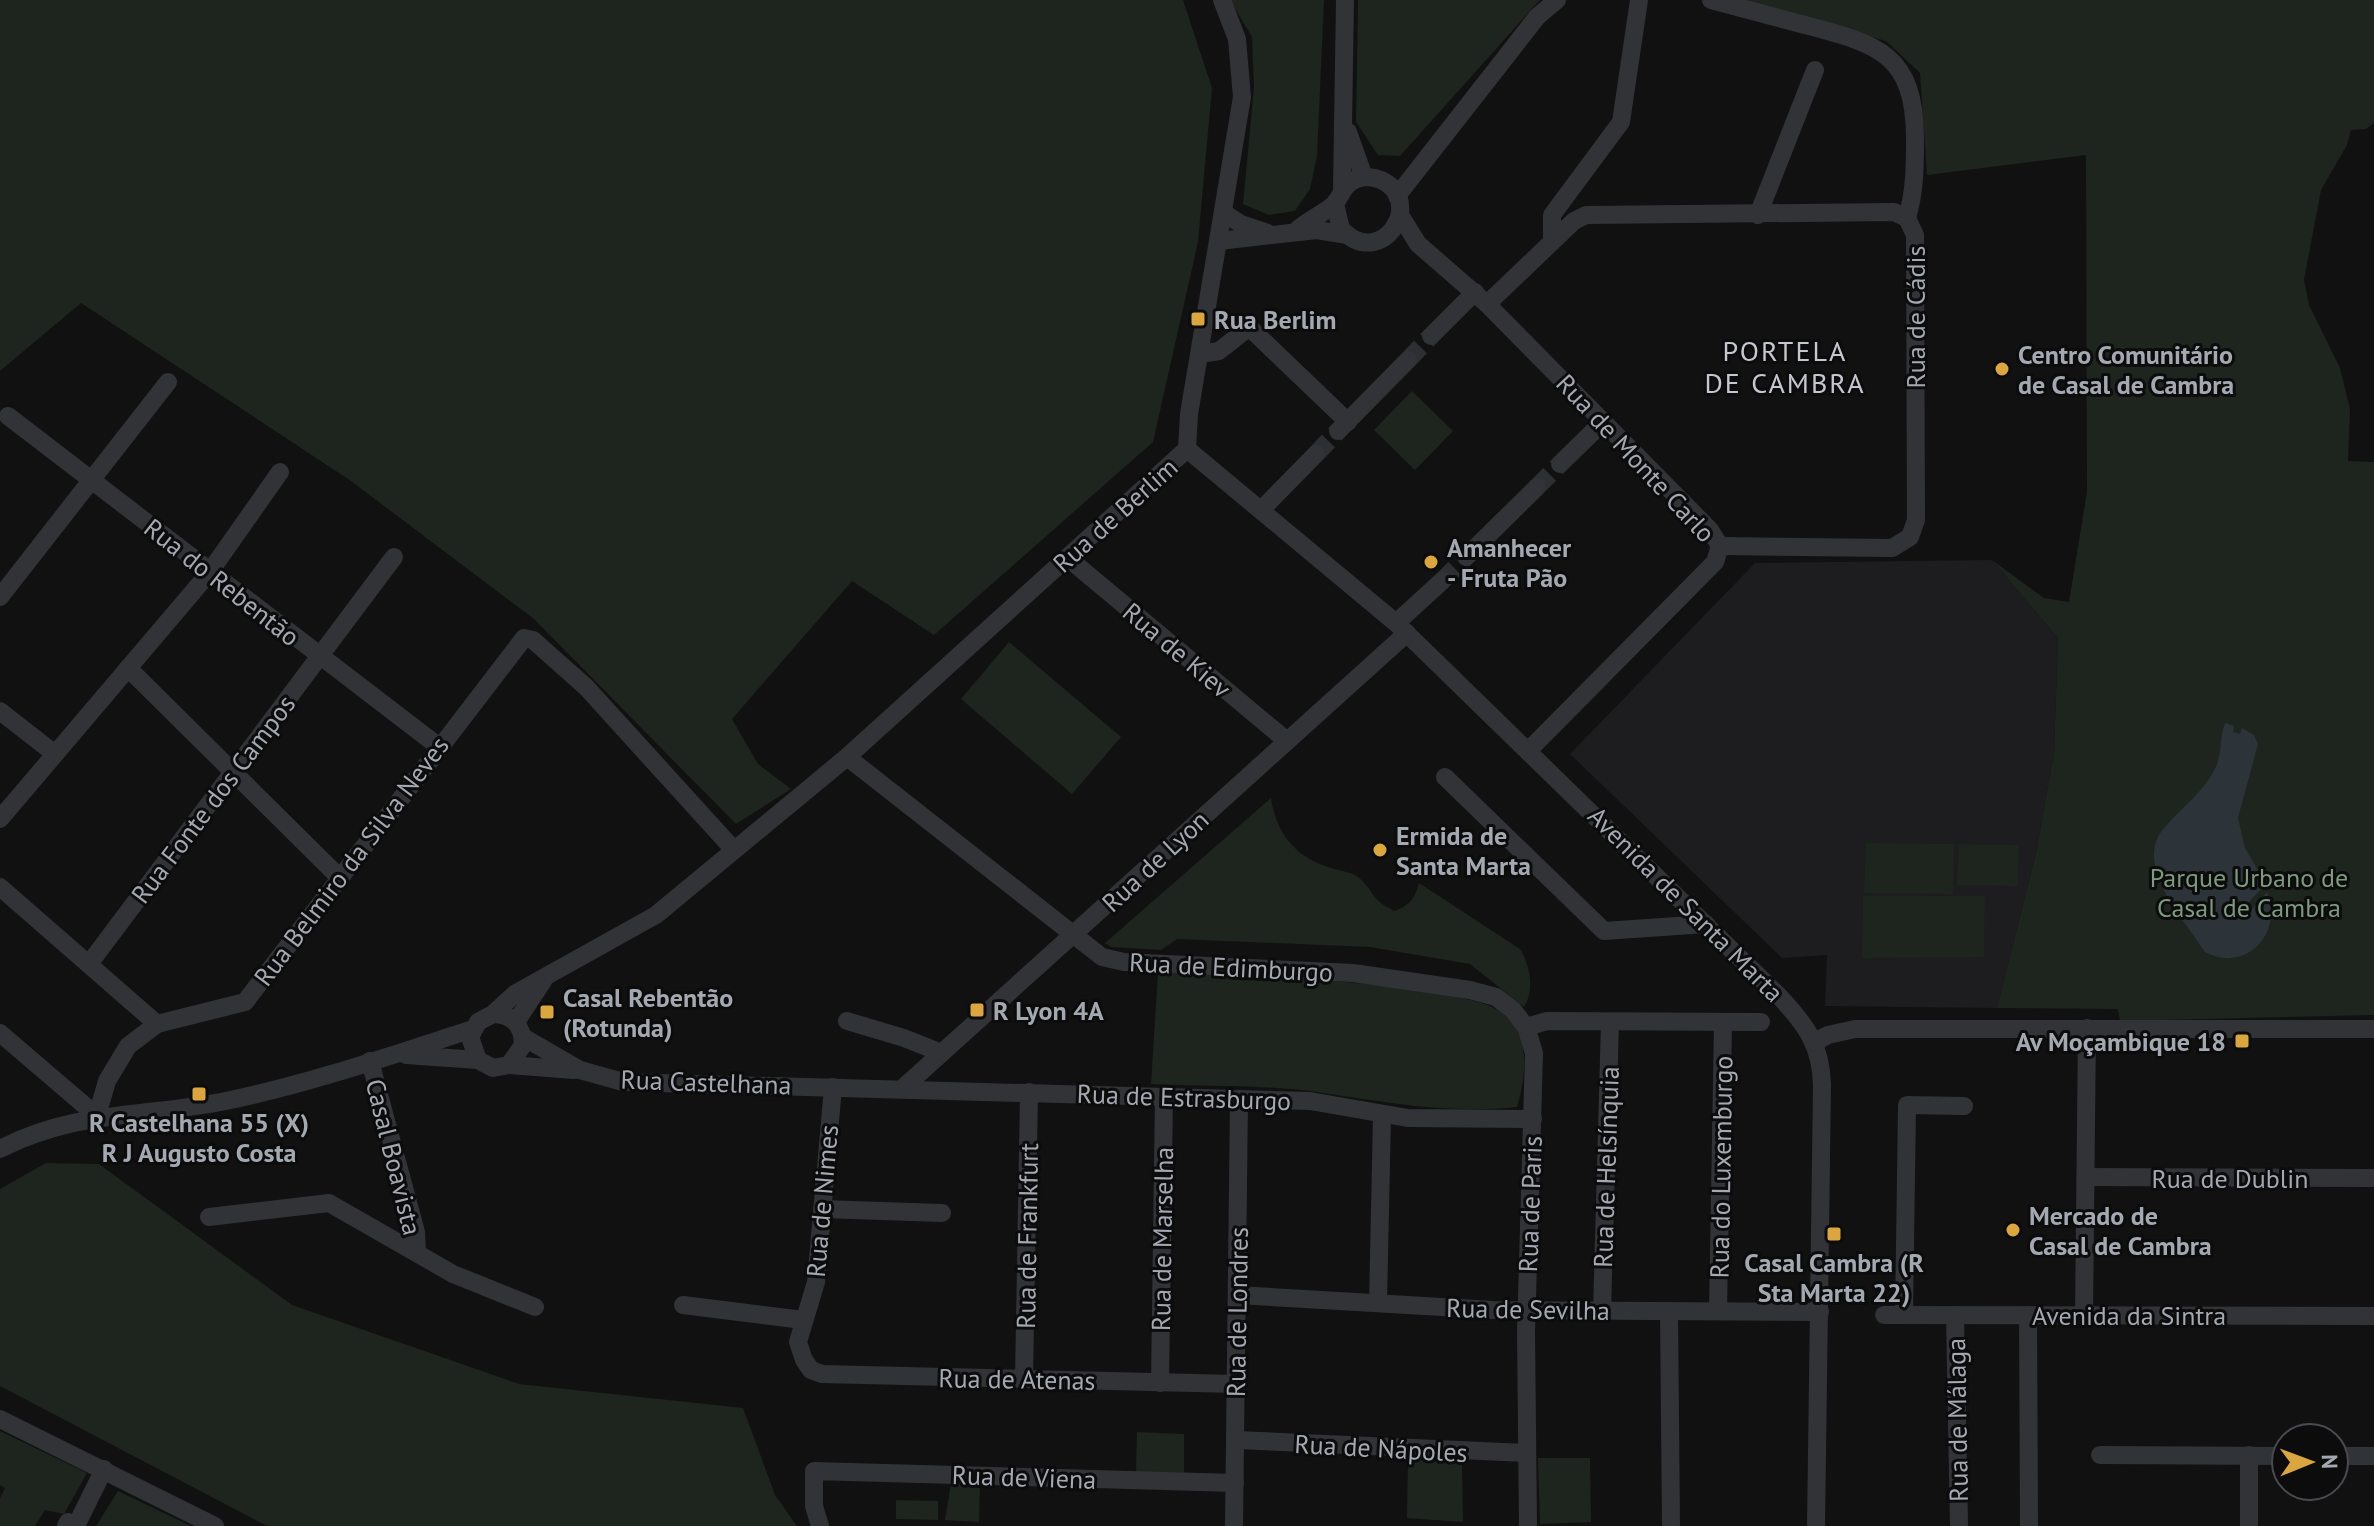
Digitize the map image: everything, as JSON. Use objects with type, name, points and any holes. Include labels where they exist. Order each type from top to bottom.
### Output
[{"type":"street","name":"Rua de Berlim","points":[[493,1014],[516,993],[656,915],[847,757],[1187,449],[1189,414],[1242,97],[1237,39],[1222,0]]},
{"type":"street","points":[[1345,0],[1345,122],[1336,222],[1347,235]]},
{"type":"street","points":[[1345,122],[1364,177],[1392,189],[1392,176],[1417,167],[1537,17],[1557,0]]},
{"type":"street","points":[[1552,242],[1552,215],[1623,119],[1639,0]]},
{"type":"street","points":[[1711,0],[1863,40],[1894,66],[1911,96],[1915,124],[1914,188],[1907,218]]},
{"type":"street","points":[[1758,215],[1815,70]]},
{"type":"street","points":[[1296,231],[1364,177]]},
{"type":"street","name":"Rua de Monte Carlo","points":[[1392,189],[1400,215],[1418,244],[1481,298],[1710,530],[1720,546],[1715,562],[1530,749]]},
{"type":"street","name":"Rua de Cádis","points":[[1431,336],[1586,215],[1894,212],[1907,218],[1915,235],[1916,520],[1910,537],[1892,548],[1720,546]]},
{"type":"street","points":[[1224,213],[1241,224],[1271,233]]},
{"type":"street","points":[[1380,240],[1390,234],[1400,215]]},
{"type":"street","points":[[1219,241],[1317,230],[1347,235],[1363,242],[1380,240],[1418,244]]},
{"type":"street","points":[[1200,354],[1219,351],[1242,332],[1252,330],[1343,426],[1408,360]]},
{"type":"street","points":[[0,597],[168,382]]},
{"type":"street","name":"Rua do Rebentão","points":[[8,416],[438,746]]},
{"type":"street","points":[[1560,464],[1604,421]]},
{"type":"street","name":"Avenida de Santa Marta","points":[[1187,449],[1401,628],[1530,749],[1805,1023],[1815,1042],[1822,1085],[1816,1526]]},
{"type":"street","points":[[1261,510],[1316,454]]},
{"type":"street","points":[[0,819],[209,573],[280,472]]},
{"type":"street","points":[[1466,557],[1537,487]]},
{"type":"street","name":"Rua Fonte dos Campos","points":[[89,964],[394,557]]},
{"type":"street","name":"Rua de Kiev","points":[[1068,558],[1287,741]]},
{"type":"street","name":"Rua de Lyon","points":[[903,1088],[1074,937],[1287,741],[1401,628],[1442,581]]},
{"type":"street","name":"Rua Belmiro da Silva Neves","points":[[97,1116],[107,1081],[128,1046],[157,1024],[245,1002],[518,642],[526,638],[533,640],[586,687],[734,850]]},
{"type":"street","points":[[128,668],[339,877]]},
{"type":"street","points":[[0,711],[55,754]]},
{"type":"street","name":"Rua de Edimburgo","points":[[847,757],[1102,957],[1116,961],[1353,973],[1470,990],[1503,1001],[1526,1027]]},
{"type":"street","points":[[1445,777],[1604,931],[1706,924]]},
{"type":"street","points":[[0,887],[157,1024]]},
{"type":"street","points":[[399,1055],[478,1060],[493,1068],[509,1065],[521,1053],[520,1029],[544,979]]},
{"type":"street","points":[[0,1149],[33,1132],[97,1116],[225,1101],[399,1055],[473,1029],[493,1014],[520,1029]]},
{"type":"street","points":[[847,1021],[942,1053]]},
{"type":"street","name":"Rua do Luxemburgo","points":[[1526,1027],[1547,1021],[1761,1022]]},
{"type":"street","name":"Rua de Helsínquia","points":[[1602,1311],[1610,1022]]},
{"type":"street","name":"Rua do Luxemburgo","points":[[1718,1311],[1723,1022]]},
{"type":"street","name":"Rua de Paris","points":[[1526,1027],[1534,1053],[1527,1311],[1528,1526]]},
{"type":"street","points":[[2084,1315],[2087,1028]]},
{"type":"street","points":[[473,1029],[470,1046],[478,1060]]},
{"type":"street","name":"Rua Castelhana","points":[[520,1029],[580,1070]]},
{"type":"street","points":[[1815,1042],[1828,1035],[1855,1029],[2374,1029]]},
{"type":"street","points":[[0,1033],[97,1116]]},
{"type":"street","name":"Casal Boavista","points":[[370,1061],[416,1232],[417,1252]]},
{"type":"street","name":"Rua Castelhana","points":[[509,1065],[580,1070],[623,1082],[833,1087]]},
{"type":"street","name":"Rua de Estrasburgo","points":[[833,1087],[1310,1101],[1382,1116],[1533,1119]]},
{"type":"street","name":"Rua de Nimes","points":[[804,1360],[798,1342],[816,1282],[833,1087]]},
{"type":"street","name":"Rua de Frankfurt","points":[[1024,1379],[1029,1092]]},
{"type":"street","name":"Rua de Marselha","points":[[1160,1383],[1164,1096]]},
{"type":"street","name":"Rua de Londres","points":[[1234,1526],[1239,1099]]},
{"type":"street","name":"Avenida da Sintra","points":[[1964,1106],[1907,1105],[1894,1315],[2374,1316]]},
{"type":"street","points":[[1378,1303],[1382,1116]]},
{"type":"street","name":"Rua de Dublin","points":[[2086,1177],[2374,1178]]},
{"type":"street","name":"Casal Boavista","points":[[209,1217],[329,1203],[453,1274],[535,1307]]},
{"type":"street","points":[[822,1209],[942,1213]]},
{"type":"street","name":"Rua de Sevilha","points":[[1237,1295],[1527,1311],[1820,1312]]},
{"type":"street","points":[[683,1305],[803,1320]]},
{"type":"street","points":[[1669,1311],[1671,1526]]},
{"type":"street","name":"Rua de Málaga","points":[[1955,1315],[1959,1526]]},
{"type":"street","points":[[2028,1315],[2029,1526]]},
{"type":"street","name":"Rua de Atenas","points":[[804,1360],[811,1370],[822,1374],[1236,1384]]},
{"type":"street","points":[[0,1419],[215,1526]]},
{"type":"street","name":"Rua de Nápoles","points":[[1236,1440],[1526,1453]]},
{"type":"street","points":[[2100,1455],[2270,1456]]},
{"type":"street","points":[[2249,1455],[2249,1526]]},
{"type":"street","points":[[2350,1456],[2374,1456]]},
{"type":"street","points":[[66,1526],[68,1522],[76,1526],[104,1469]]},
{"type":"street","name":"Rua de Viena","points":[[820,1526],[814,1506],[814,1471],[1235,1483]]},
{"type":"shaded area","points":[[1992,560],[2058,638],[2054,753],[2036,853],[1997,1008],[1825,1006],[1827,955],[1782,958],[1570,754],[1755,563]]},
{"type":"shaded area","points":[[2225,723],[2234,726],[2233,732],[2240,734],[2242,728],[2254,735],[2258,744],[2238,818],[2245,848],[2266,884],[2248,903],[2236,900],[2234,912],[2243,919],[2267,892],[2271,907],[2266,935],[2258,946],[2234,958],[2205,952],[2164,891],[2154,858],[2156,842],[2165,827],[2214,771]]},
{"type":"green space","points":[[0,0],[1183,0],[1212,88],[1198,242],[1153,442],[934,635],[852,581],[732,719],[758,764],[791,789],[736,824],[534,619],[351,481],[81,303],[0,371]]},
{"type":"green space","points":[[1230,0],[1324,0],[1317,156],[1310,189],[1295,211],[1269,215],[1243,204],[1254,87],[1252,37]]},
{"type":"green space","points":[[1358,0],[1540,0],[1400,156],[1378,155],[1356,122]]},
{"type":"green space","name":"Parque Urbano de Casal de Cambra","points":[[1733,0],[2374,0],[2374,123],[2366,129],[2351,130],[2347,145],[2321,190],[2304,280],[2309,305],[2340,368],[2350,409],[2348,461],[2374,462],[2374,1015],[2120,1021],[2118,1009],[1997,1008],[2036,853],[2054,753],[2058,638],[1992,560],[2044,598],[2069,602],[2087,492],[2086,155],[1927,175],[1920,73],[1886,41]]},
{"type":"green space","points":[[1412,391],[1453,431],[1415,470],[1374,430]]},
{"type":"green space","points":[[1009,642],[1121,737],[1072,794],[961,699]]},
{"type":"green space","points":[[1271,798],[1277,822],[1296,849],[1316,862],[1355,875],[1387,907],[1395,911],[1405,906],[1414,897],[1419,883],[1520,949],[1530,978],[1524,1007],[1470,964],[1370,947],[1177,939],[1161,950],[1111,947],[1105,943]]},
{"type":"green space","points":[[1866,843],[1954,844],[1953,894],[1864,893]]},
{"type":"green space","points":[[1959,844],[2019,845],[2018,886],[1957,885]]},
{"type":"green space","points":[[1863,896],[1985,896],[1984,957],[1862,958]]},
{"type":"green space","points":[[1158,973],[1363,984],[1458,997],[1485,1004],[1511,1021],[1522,1043],[1523,1082],[1517,1107],[1443,1108],[1280,1088],[1151,1084]]},
{"type":"green space","points":[[46,1163],[99,1164],[292,1305],[519,1384],[743,1408],[775,1495],[797,1526],[267,1526],[0,1386],[0,1189]]},
{"type":"green space","points":[[0,1431],[87,1473],[64,1514],[45,1510],[35,1526],[0,1526],[0,1498],[5,1488],[0,1485]]},
{"type":"green space","points":[[1137,1432],[1184,1434],[1184,1473],[1136,1472]]},
{"type":"green space","points":[[1538,1458],[1590,1458],[1591,1522],[1540,1524]]},
{"type":"green space","points":[[1408,1459],[1462,1463],[1463,1522],[1407,1518]]},
{"type":"green space","points":[[951,1483],[980,1484],[979,1522],[945,1520]]},
{"type":"green space","points":[[118,1491],[191,1526],[96,1526]]},
{"type":"green space","points":[[896,1500],[938,1501],[938,1520],[896,1519]]},
{"type":"tunnel","points":[[1408,360],[1431,336]]},
{"type":"tunnel","points":[[1316,454],[1338,431]]},
{"type":"tunnel","points":[[1537,487],[1560,464]]},
{"type":"tunnel","points":[[1442,581],[1466,557]]},
{"type":"place","name":"Rua Berlim","points":[[1198,319]]},
{"type":"place","name":"Centro Comunitário de Casal de Cambra","points":[[2002,369]]},
{"type":"place","name":"Amanhecer - Fruta Pão","points":[[1431,562]]},
{"type":"place","name":"Ermida de Santa Marta","points":[[1380,850]]},
{"type":"place","name":"R Lyon 4A","points":[[977,1010]]},
{"type":"place","name":"Casal Rebentão (Rotunda)","points":[[547,1012]]},
{"type":"place","name":"Av Moçambique 18","points":[[2242,1041]]},
{"type":"place","name":"R Castelhana 55 (X) R J Augusto Costa","points":[[199,1094]]},
{"type":"place","name":"Mercado de Casal de Cambra","points":[[2013,1230]]},
{"type":"place","name":"Casal Cambra (R Sta Marta 22)","points":[[1834,1234]]},
{"type":"district","name":"PORTELA DE CAMBRA","points":[[1785,366]]}]
